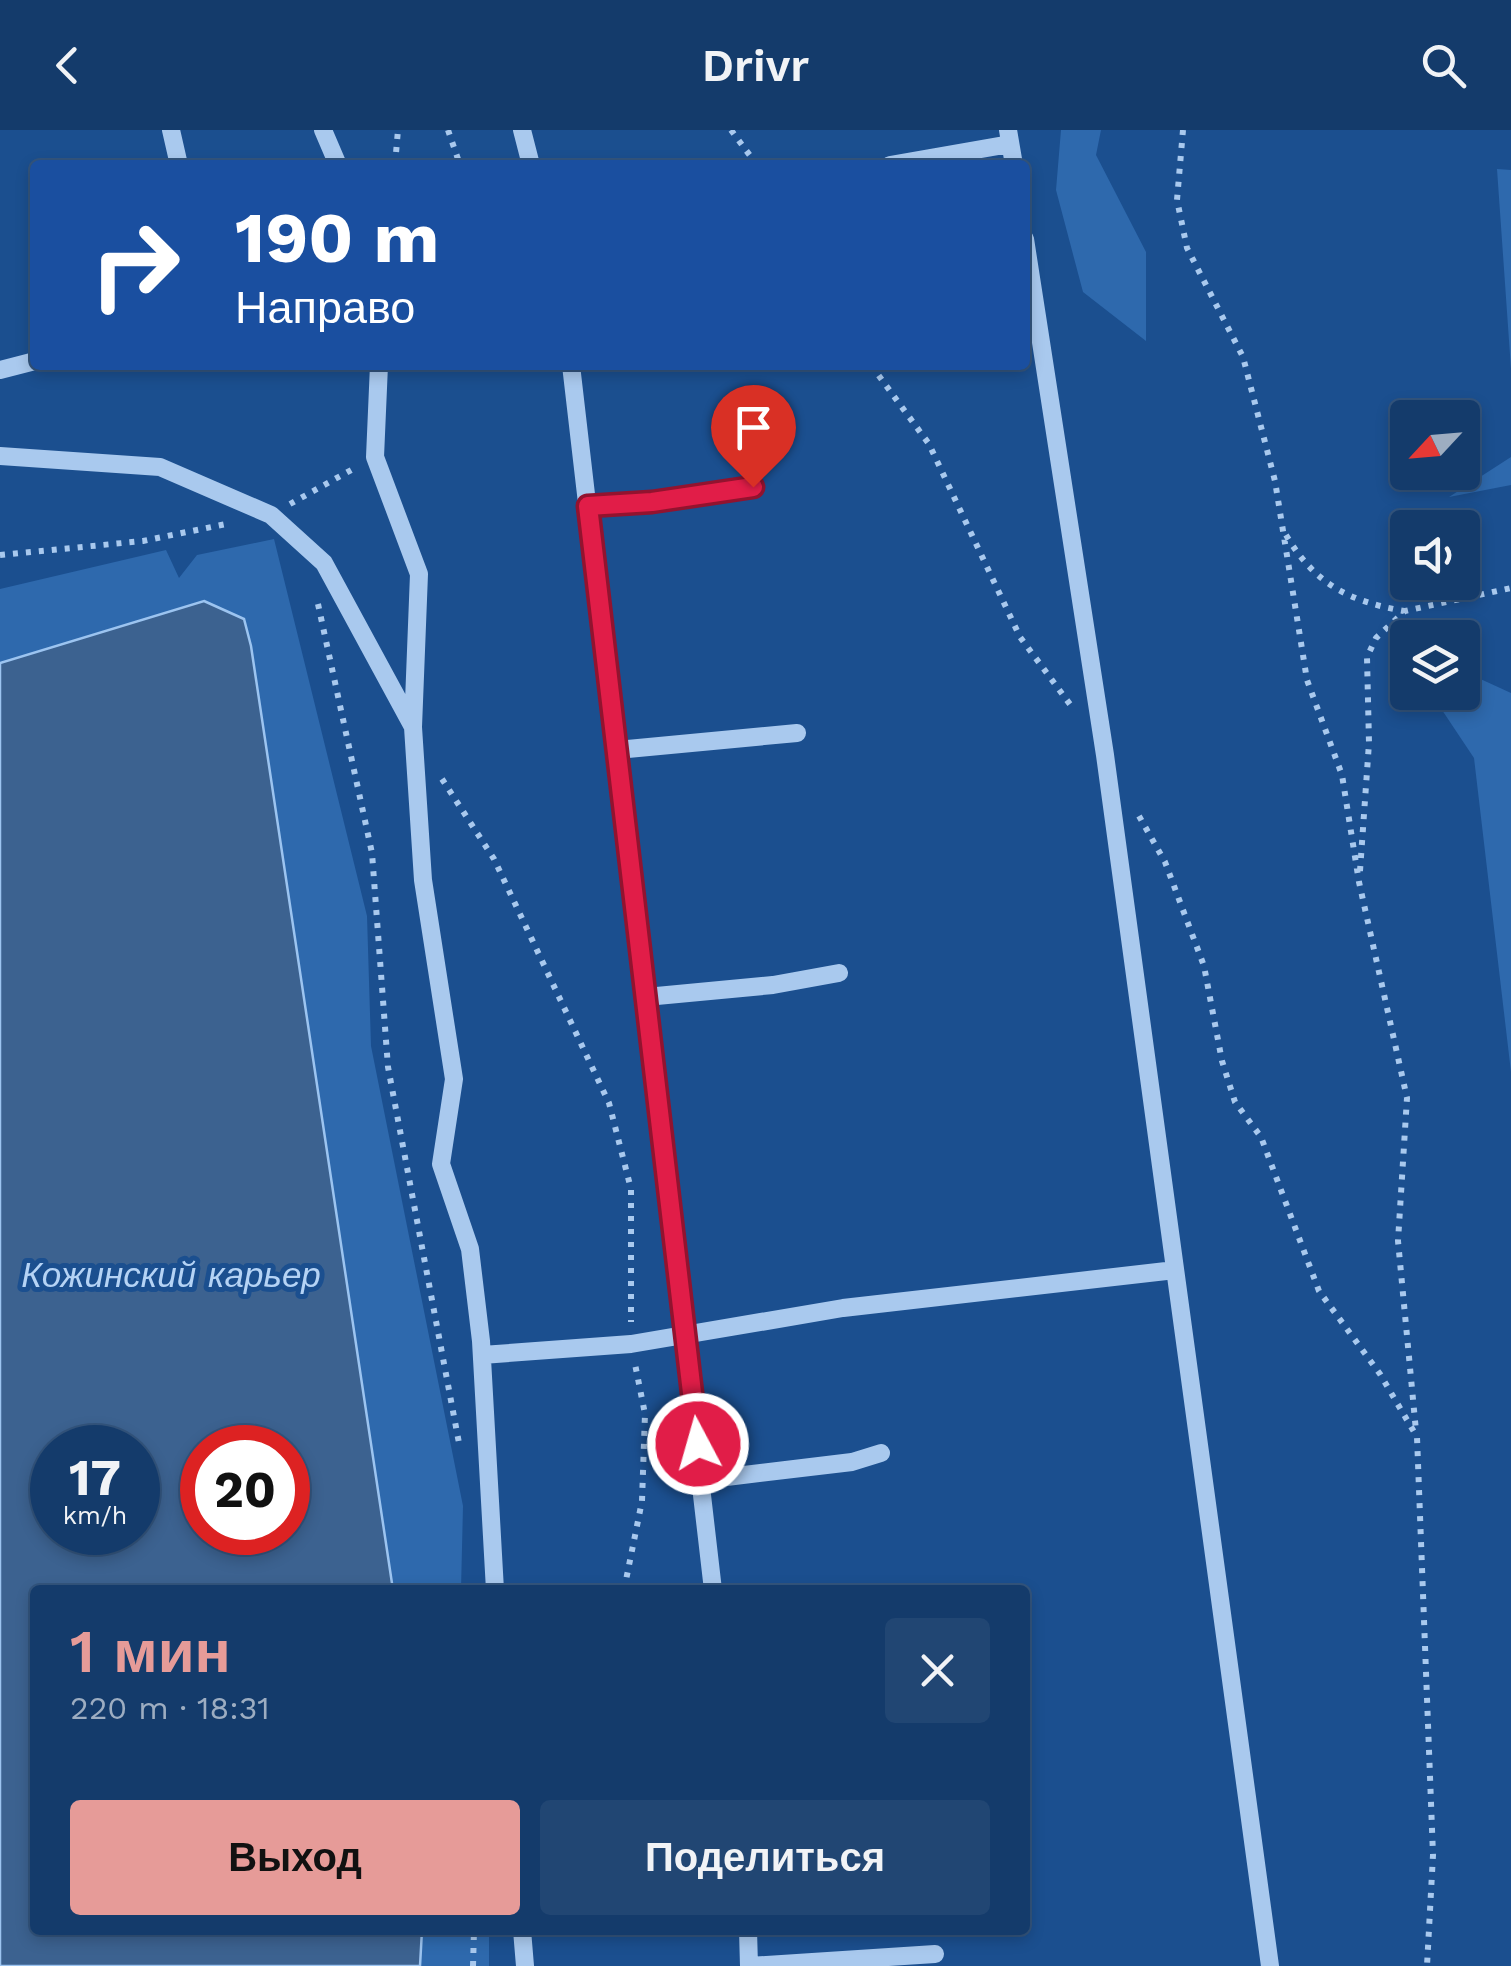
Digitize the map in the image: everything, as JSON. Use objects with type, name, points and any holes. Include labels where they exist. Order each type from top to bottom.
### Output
[{"type":"lane","points":[[171,130],[178,160]]},
{"type":"lane","points":[[323,130],[336,160]]},
{"type":"lane","points":[[522,130],[530,160]]},
{"type":"lane","points":[[911,160],[1009,137]]},
{"type":"lane","points":[[1030,271],[1105,755],[1270,1966]]},
{"type":"lane","points":[[0,370],[30,363]]},
{"type":"lane","points":[[380,370],[375,457],[419,574],[413,727],[422,880],[454,1079],[440,1164],[470,1249],[482,1355],[495,1585]]},
{"type":"lane","points":[[573,370],[712,1585]]},
{"type":"lane","points":[[0,456],[160,467],[271,515],[324,563],[413,727]]},
{"type":"lane","points":[[588,506],[652,502],[753,487]]},
{"type":"lane","points":[[617,750],[798,734]]},
{"type":"lane","points":[[646,996],[773,985],[839,973]]},
{"type":"lane","points":[[482,1355],[631,1344],[844,1308],[1175,1270]]},
{"type":"lane","points":[[702,1480],[852,1462],[881,1454]]},
{"type":"lane","points":[[522,1935],[524,1966]]},
{"type":"lane","points":[[748,1935],[749,1966],[934,1954]]},
{"type":"path","points":[[395,160],[398,130]]},
{"type":"path","points":[[448,130],[458,160]]},
{"type":"path","points":[[731,130],[753,160]]},
{"type":"path","points":[[1183,130],[1176,200],[1187,248],[1243,357],[1284,532],[1307,680],[1342,774],[1359,882],[1407,1098],[1398,1241],[1417,1437],[1433,1854],[1427,1966]]},
{"type":"path","points":[[876,370],[930,444],[1020,636],[1075,711]]},
{"type":"path","points":[[0,554],[143,541],[271,515],[375,457]]},
{"type":"path","points":[[1284,532],[1318,580],[1347,598],[1405,611]]},
{"type":"path","points":[[324,563],[317,608],[372,853],[388,1067],[461,1451]]},
{"type":"path","points":[[1359,882],[1369,743],[1367,657],[1387,624],[1405,611],[1511,588]]},
{"type":"path","points":[[437,770],[494,859],[609,1103],[631,1189],[631,1344],[645,1414],[642,1501],[625,1585]]},
{"type":"path","points":[[1131,801],[1165,862],[1204,966],[1222,1062],[1236,1102],[1261,1137],[1319,1291],[1380,1374],[1417,1437]]},
{"type":"path","points":[[473,1966],[474,1935]]},
{"type":"shaded area","points":[[1061,130],[1101,130],[1096,155],[1146,252],[1146,341],[1083,292],[1056,190]]},
{"type":"shaded area","points":[[1497,169],[1511,170],[1511,369]]},
{"type":"shaded area","points":[[1511,457],[1511,485],[1449,497],[1460,490],[1480,490],[1480,477]]},
{"type":"shaded area","points":[[274,539],[367,916],[371,1046],[463,1506],[461,1585],[392,1585],[244,619],[204,601],[0,663],[0,589],[166,550],[179,578],[197,555]]},
{"type":"shaded area","points":[[1480,679],[1511,693],[1511,1072],[1474,758],[1442,710],[1480,710]]},
{"type":"shaded area","points":[[422,1935],[489,1935],[489,1966],[420,1966]]},
{"type":"water","name":"Кожинский карьер","points":[[204,601],[244,619],[251,646],[392,1585],[30,1585],[30,1935],[422,1935],[420,1966],[0,1966],[0,663]]},
{"type":"route","points":[[698,1444],[588,506],[652,502],[753,487]]}]
